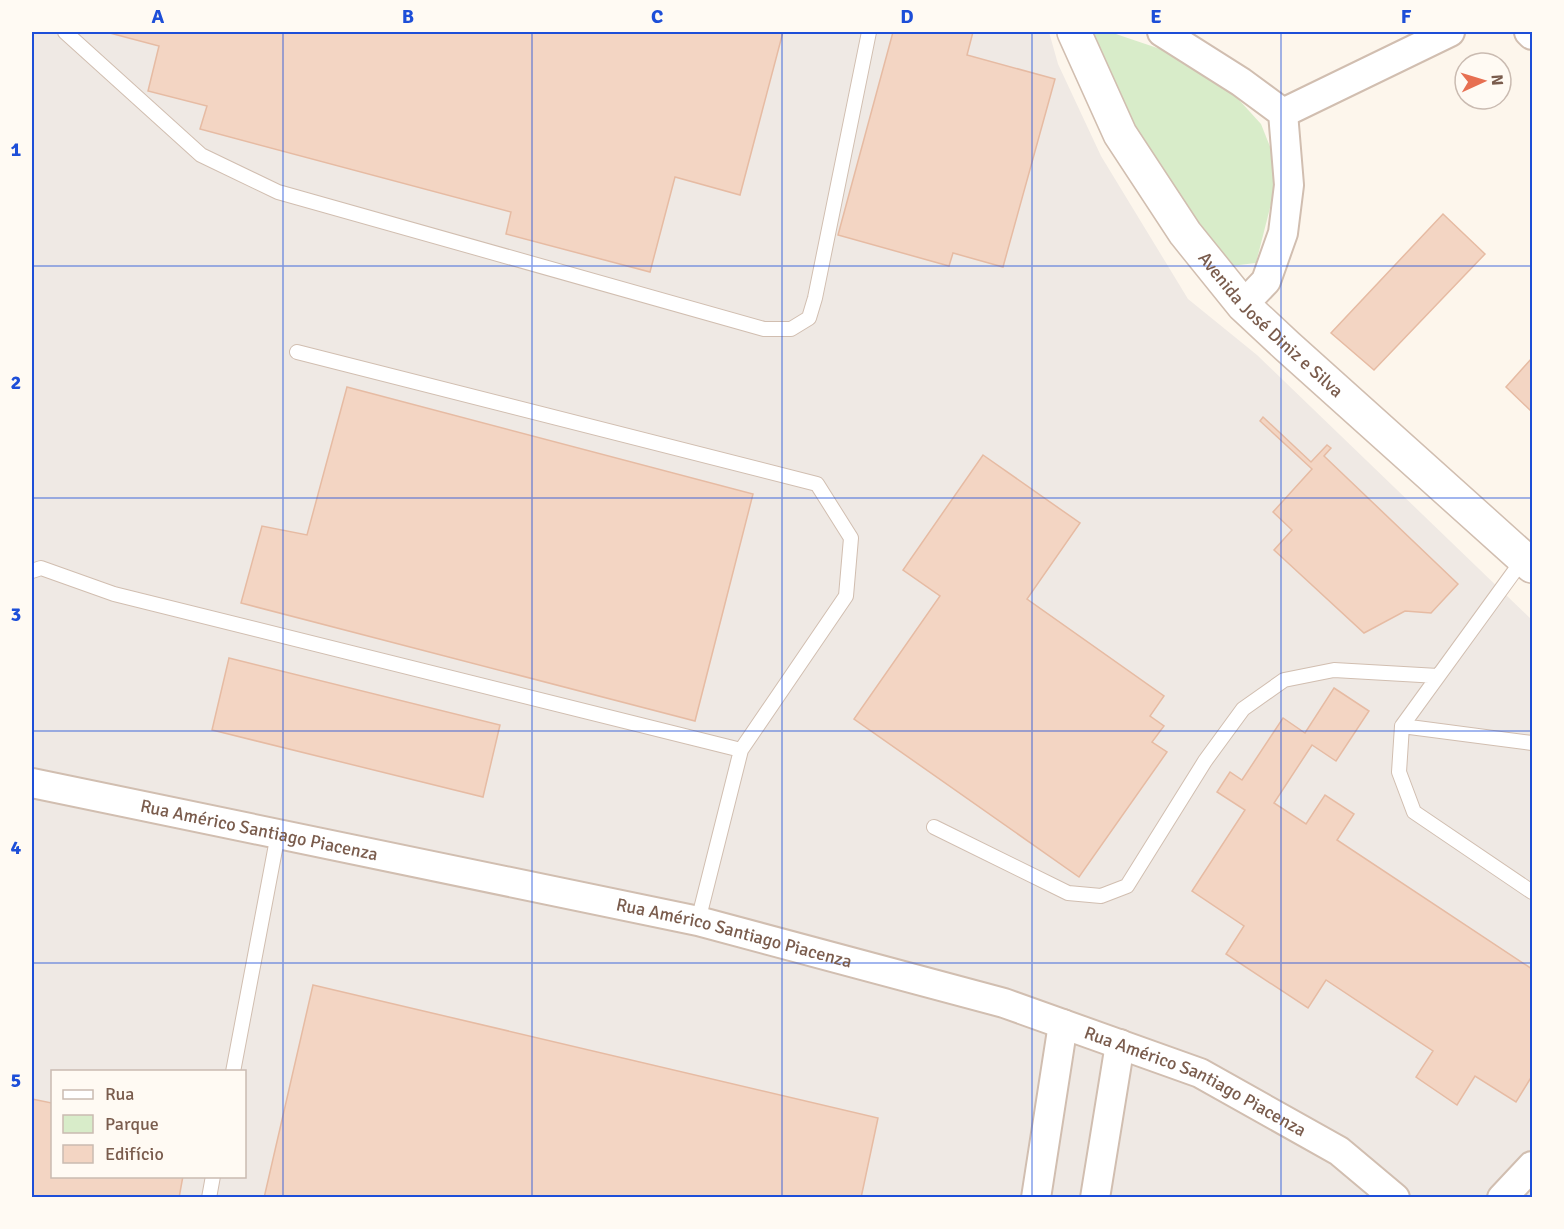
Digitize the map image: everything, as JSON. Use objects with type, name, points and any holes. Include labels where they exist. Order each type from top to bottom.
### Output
[{"type":"street","name":"Avenida José Diniz e Silva","points":[[1074,32],[1120,134],[1185,233],[1243,305],[1530,558]]},
{"type":"street","points":[[1162,32],[1241,82],[1283,113],[1289,185],[1283,233],[1266,280],[1243,305]]},
{"type":"street","points":[[1283,113],[1450,32]]},
{"type":"street","points":[[1529,32],[1533,35]]},
{"type":"street","name":"Rua Américo Santiago Piacenza","points":[[32,783],[698,921],[1004,1003],[1200,1073],[1340,1151],[1395,1197]]},
{"type":"street","points":[[1036,1197],[1064,1024]]},
{"type":"street","points":[[1095,1197],[1120,1044]]},
{"type":"street","points":[[1502,1197],[1533,1166]]},
{"type":"lane","points":[[65,32],[201,155],[278,192],[764,329],[791,329],[809,318],[869,32]]},
{"type":"lane","points":[[297,352],[817,484],[850,538],[846,596],[741,750],[698,921]]},
{"type":"lane","points":[[1530,558],[1402,726],[1399,772],[1414,812],[1533,892]]},
{"type":"lane","points":[[32,571],[41,568],[125,597],[741,750]]},
{"type":"lane","points":[[934,827],[1068,893],[1101,896],[1126,886],[1205,761],[1243,709],[1284,680],[1334,670],[1438,676]]},
{"type":"lane","points":[[1402,726],[1533,743]]},
{"type":"lane","points":[[233,1070],[278,834]]},
{"type":"lane","points":[[209,1197],[213,1178]]},
{"type":"shaded area","points":[[32,32],[1049,32],[1058,64],[1101,156],[1188,299],[1257,355],[1532,620],[1532,1197],[32,1197]]},
{"type":"green space","points":[[1094,32],[1110,32],[1178,55],[1230,90],[1261,124],[1276,162],[1273,196],[1256,263],[1230,266],[1146,154],[1101,66]]},
{"type":"building","points":[[106,32],[783,32],[740,195],[675,177],[650,272],[506,234],[511,212],[200,129],[207,106],[148,91],[159,46]]},
{"type":"building","points":[[893,32],[973,32],[967,55],[1055,79],[1003,267],[953,253],[949,266],[838,235]]},
{"type":"building","points":[[1443,214],[1485,254],[1374,370],[1331,333]]},
{"type":"building","points":[[1532,358],[1532,412],[1506,387]]},
{"type":"building","points":[[347,387],[753,494],[695,721],[241,603],[262,526],[307,535]]},
{"type":"building","points":[[1263,417],[1311,462],[1327,445],[1331,448],[1324,456],[1458,584],[1431,613],[1405,611],[1364,633],[1274,550],[1292,530],[1273,512],[1312,469],[1260,421]]},
{"type":"building","points":[[983,455],[1080,523],[1027,599],[1164,696],[1150,716],[1164,726],[1152,742],[1167,752],[1079,877],[854,719],[940,596],[903,570]]},
{"type":"building","points":[[229,658],[500,725],[483,797],[212,730]]},
{"type":"building","points":[[1334,688],[1369,711],[1336,761],[1312,745],[1274,803],[1306,824],[1325,795],[1354,814],[1337,840],[1532,969],[1532,1076],[1516,1102],[1475,1076],[1457,1105],[1416,1077],[1433,1051],[1326,980],[1308,1008],[1226,954],[1244,926],[1192,891],[1245,810],[1217,792],[1230,772],[1242,780],[1283,718],[1305,733]]},
{"type":"building","points":[[313,985],[878,1118],[861,1198],[264,1198]]},
{"type":"building","points":[[32,1099],[51,1103],[51,1178],[183,1178],[179,1198],[32,1198]]}]
